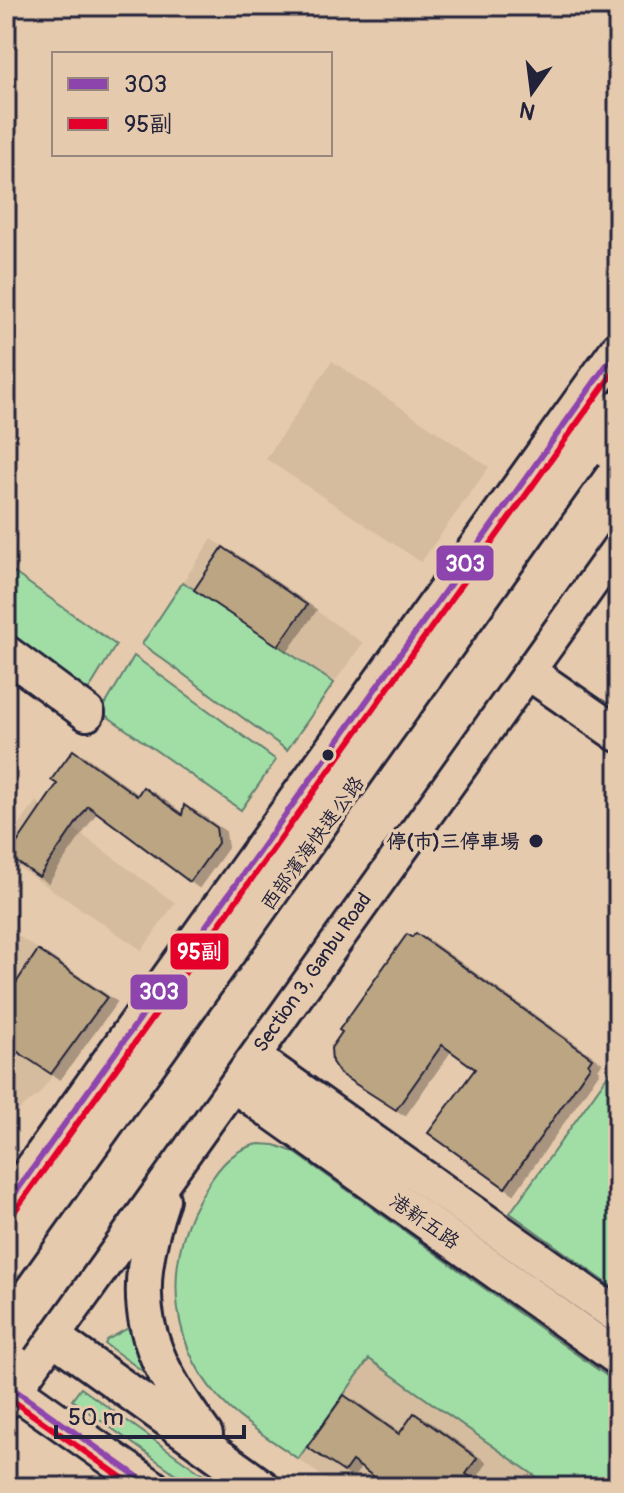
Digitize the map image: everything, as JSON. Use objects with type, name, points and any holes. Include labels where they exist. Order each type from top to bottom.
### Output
[{"type":"highway","name":"西部濱海快速公路","points":[[6,1271],[618,414]]},
{"type":"highway","name":"西部濱海快速公路","points":[[6,1336],[618,478]]},
{"type":"street","points":[[6,1206],[618,349]]},
{"type":"street","name":"Section 3, Ganbu Road","points":[[9,1391],[233,1084],[618,544]]},
{"type":"street","points":[[6,653],[87,713]]},
{"type":"street","points":[[527,671],[618,734]]},
{"type":"street","name":"港新五路","points":[[252,1056],[618,1316]]},
{"type":"street","name":"港新五路","points":[[233,1084],[618,1358]]},
{"type":"street","points":[[171,1169],[146,1250],[143,1281],[147,1321],[155,1353],[171,1386],[222,1459]]},
{"type":"street","points":[[6,1301],[51,1337],[262,1487]]},
{"type":"street","points":[[9,1391],[152,1487]]},
{"type":"shaded area","points":[[332,361],[489,467],[421,562],[266,459]]},
{"type":"shaded area","points":[[212,539],[363,643],[334,683],[183,582]]},
{"type":"shaded area","points":[[36,801],[175,903],[142,950],[6,859],[6,846]]},
{"type":"shaded area","points":[[6,928],[109,996],[40,1093],[6,1121]]},
{"type":"shaded area","points":[[369,1358],[551,1487],[337,1487],[298,1459]]},
{"type":"green space","points":[[6,567],[116,645],[83,699],[6,643]]},
{"type":"green space","points":[[183,582],[334,683],[287,750],[142,644]]},
{"type":"green space","points":[[134,656],[276,760],[241,810],[101,712]]},
{"type":"green space","points":[[618,1061],[618,1291],[510,1213]]},
{"type":"green space","points":[[259,1144],[275,1145],[294,1152],[618,1384],[618,1487],[551,1487],[369,1359],[298,1459],[229,1408],[194,1363],[184,1337],[176,1281],[187,1226],[199,1200],[216,1173],[231,1157]]},
{"type":"green space","points":[[132,1326],[149,1374],[148,1375],[105,1344]]},
{"type":"green space","points":[[81,1388],[220,1487],[194,1487],[72,1400]]},
{"type":"building","points":[[223,547],[307,605],[278,646],[194,590]]},
{"type":"building","points":[[73,750],[137,796],[143,787],[182,815],[184,805],[216,827],[218,843],[190,882],[88,806],[39,877],[8,856],[57,784],[51,780]]},
{"type":"building","points":[[416,933],[592,1058],[588,1064],[590,1066],[505,1188],[428,1133],[475,1069],[442,1045],[396,1110],[340,1074],[332,1062],[331,1048],[342,1032],[339,1030],[407,934],[412,937]]},
{"type":"building","points":[[38,950],[107,997],[51,1074],[6,1044],[6,998]]},
{"type":"building","points":[[344,1395],[399,1434],[414,1413],[477,1458],[466,1474],[484,1487],[388,1487],[352,1461],[344,1472],[307,1447]]},
{"type":"transit line","name":"303","points":[[6,1206],[618,349]]},
{"type":"transit line","name":"95副","points":[[14,1212],[618,366]]},
{"type":"transit line","name":"303","points":[[6,1384],[152,1487]]},
{"type":"transit line","name":"95副","points":[[6,1396],[135,1487]]},
{"type":"place","name":"停(市)三停車場","points":[[536,841]]}]
